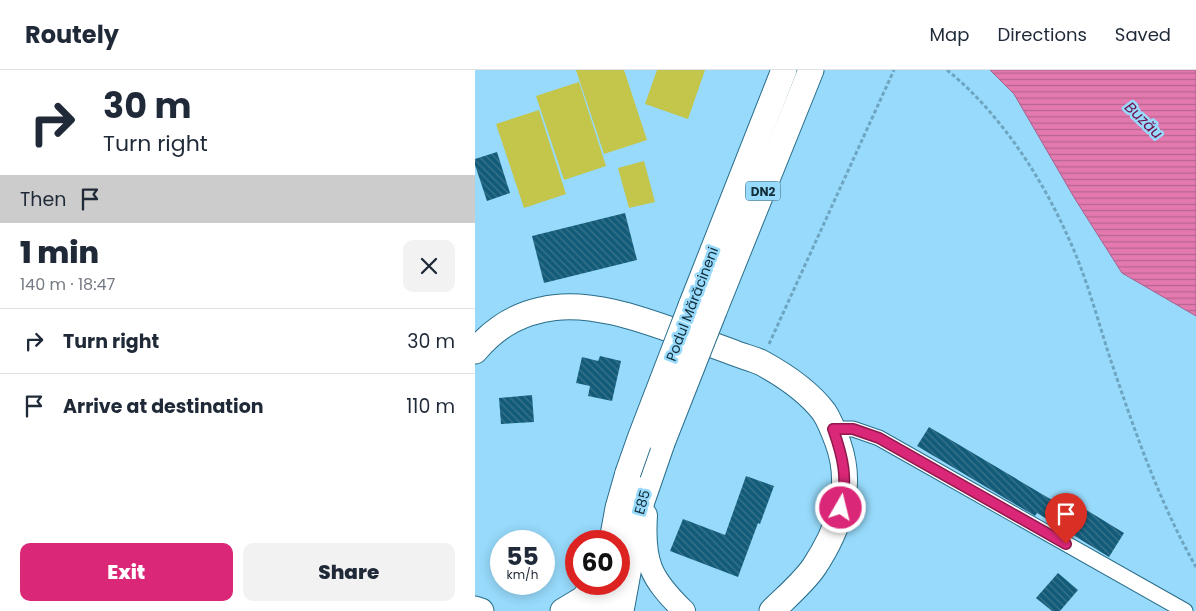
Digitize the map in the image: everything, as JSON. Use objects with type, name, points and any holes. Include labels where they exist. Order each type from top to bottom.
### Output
[{"type":"main road","name":"Podul Mărăcineni","points":[[639,477],[641,436],[784,70]]},
{"type":"main road","name":"Podul Mărăcineni","points":[[614,530],[618,508],[662,443],[811,70]]},
{"type":"main road","points":[[475,351],[487,338],[510,320],[541,310],[563,307],[591,309],[650,322],[761,363],[786,378],[810,396],[824,413],[833,429],[841,452],[845,473],[844,497],[838,520],[828,543],[813,569],[772,611]]},
{"type":"main road","name":"E85","points":[[621,611],[642,501],[639,477]]},
{"type":"main road","points":[[639,477],[646,551],[650,567],[667,595],[684,611]]},
{"type":"main road","points":[[563,611],[586,595]]},
{"type":"main road","points":[[601,611],[603,595]]},
{"type":"main road","points":[[475,609],[481,611]]},
{"type":"street","points":[[833,429],[853,429],[879,438],[1185,611]]},
{"type":"path","points":[[761,363],[894,70]]},
{"type":"path","points":[[947,70],[963,83],[994,117],[1037,177],[1069,238],[1162,499],[1196,567]]},
{"type":"shaded area","points":[[576,70],[624,70],[647,140],[604,154]]},
{"type":"shaded area","points":[[657,70],[705,70],[688,119],[645,104]]},
{"type":"shaded area","points":[[579,82],[606,166],[564,180],[536,96]]},
{"type":"shaded area","points":[[539,110],[566,194],[524,208],[496,124]]},
{"type":"shaded area","points":[[644,161],[655,202],[629,208],[618,168]]},
{"type":"water","name":"Buzău","points":[[990,70],[1196,70],[1196,316],[1122,273],[1075,199],[1014,94]]},
{"type":"building","points":[[497,152],[510,193],[487,201],[475,165],[475,159]]},
{"type":"building","points":[[625,213],[637,260],[544,283],[532,236]]},
{"type":"building","points":[[600,356],[621,361],[612,401],[588,396],[590,386],[576,383],[582,357],[598,361]]},
{"type":"building","points":[[532,395],[534,422],[501,424],[499,398]]},
{"type":"building","points":[[929,427],[1057,503],[1062,495],[1124,533],[1109,557],[1037,513],[1035,516],[917,446]]},
{"type":"building","points":[[746,476],[774,486],[738,577],[670,551],[683,519],[725,535]]},
{"type":"building","points":[[1058,573],[1078,590],[1060,611],[1052,611],[1036,598]]},
{"type":"route","points":[[841,508],[844,497],[845,473],[841,452],[833,429],[853,429],[879,438],[1066,544]]}]
